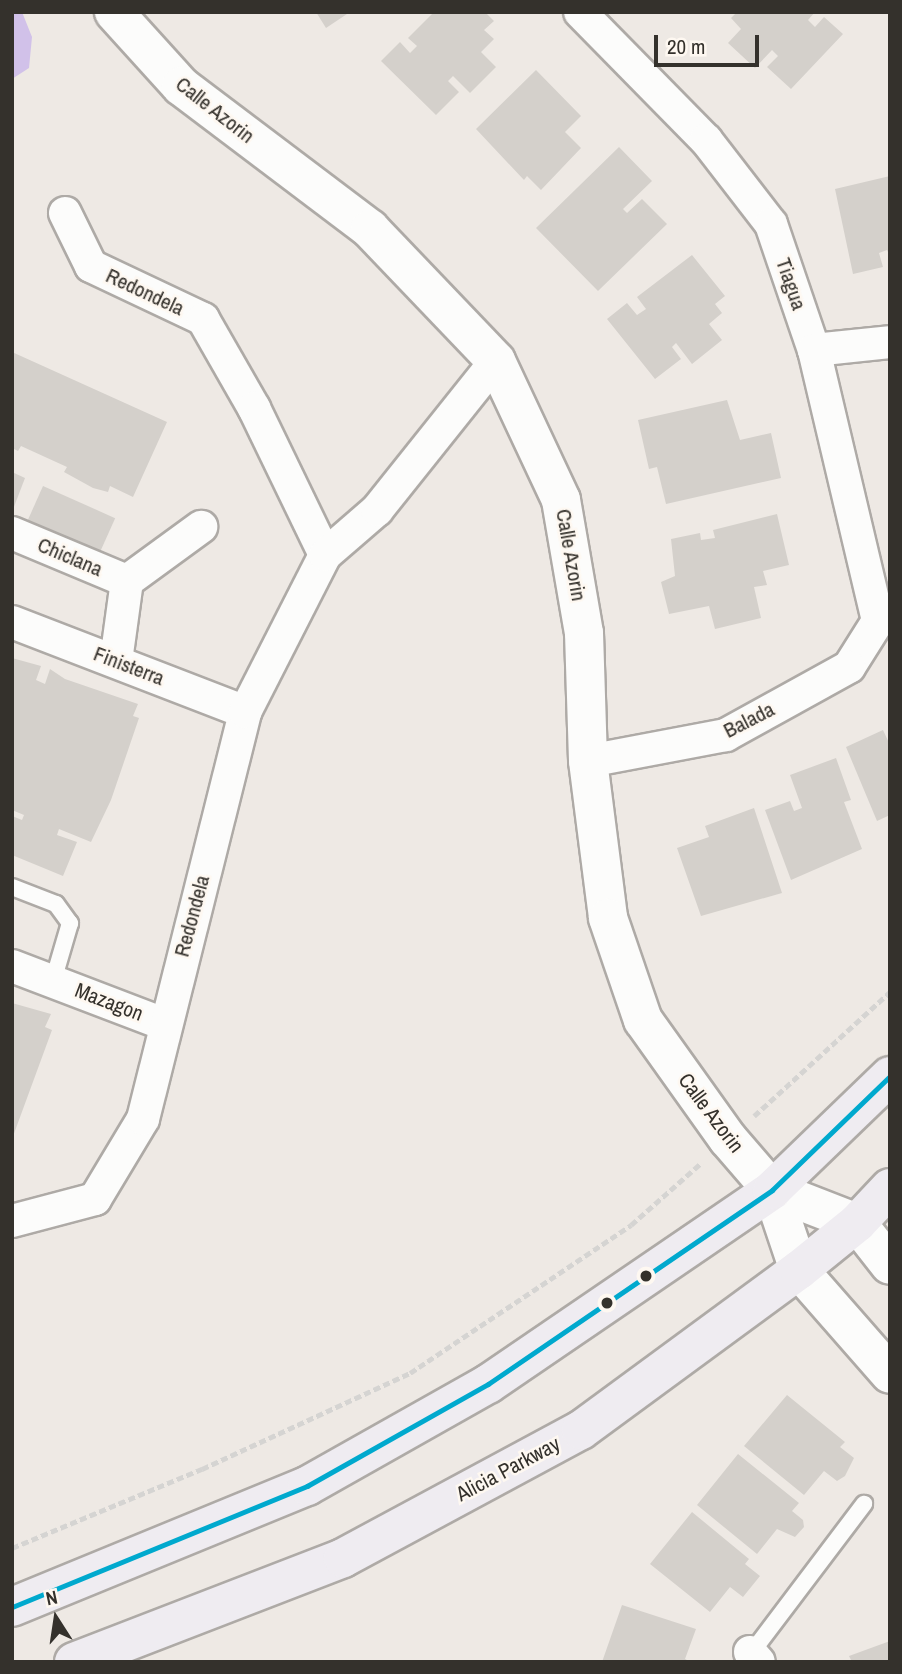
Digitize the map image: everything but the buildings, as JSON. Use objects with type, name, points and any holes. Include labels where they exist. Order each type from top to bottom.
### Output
[{"type":"main road","points":[[12,1607],[307,1486],[488,1384],[772,1190],[890,1076]]},
{"type":"main road","name":"Alicia Parkway","points":[[74,1662],[343,1558],[581,1430],[799,1270],[857,1223],[890,1188]]},
{"type":"street","name":"Calle Azorin","points":[[114,12],[181,86],[370,229],[496,361],[561,500],[584,633],[588,761],[608,918],[643,1020],[728,1139],[772,1190],[799,1270],[890,1374]]},
{"type":"street","name":"Tiagua","points":[[597,18],[706,140],[771,224],[814,350],[878,621]]},
{"type":"street","name":"Redondela","points":[[65,213],[91,267],[203,319],[254,408],[325,555]]},
{"type":"street","points":[[814,350],[890,342]]},
{"type":"street","name":"Redondela","points":[[12,1221],[95,1199],[143,1119],[164,1024],[246,712],[325,555],[377,510],[496,361]]},
{"type":"street","name":"Chiclana","points":[[116,661],[127,581],[201,527]]},
{"type":"street","name":"Chiclana","points":[[12,533],[127,581]]},
{"type":"street","name":"Balada","points":[[588,761],[726,735],[849,667],[878,621]]},
{"type":"street","name":"Finisterra","points":[[12,622],[246,712]]},
{"type":"street","name":"Mazagon","points":[[12,966],[164,1024]]},
{"type":"street","name":"Calle Azorin","points":[[772,1190],[857,1223]]},
{"type":"street","points":[[857,1223],[890,1265]]},
{"type":"lane","name":"Mazagon","points":[[12,887],[56,904],[70,923],[53,981]]},
{"type":"lane","points":[[752,1659],[864,1504]]},
{"type":"path","points":[[12,1548],[202,1469],[410,1373],[631,1225],[861,1024],[890,992]]},
{"type":"shaded area","points":[[12,12],[22,12],[32,37],[29,68],[12,79]]},
{"type":"transit line","points":[[12,1607],[307,1486],[488,1384],[772,1190],[890,1076]]}]
